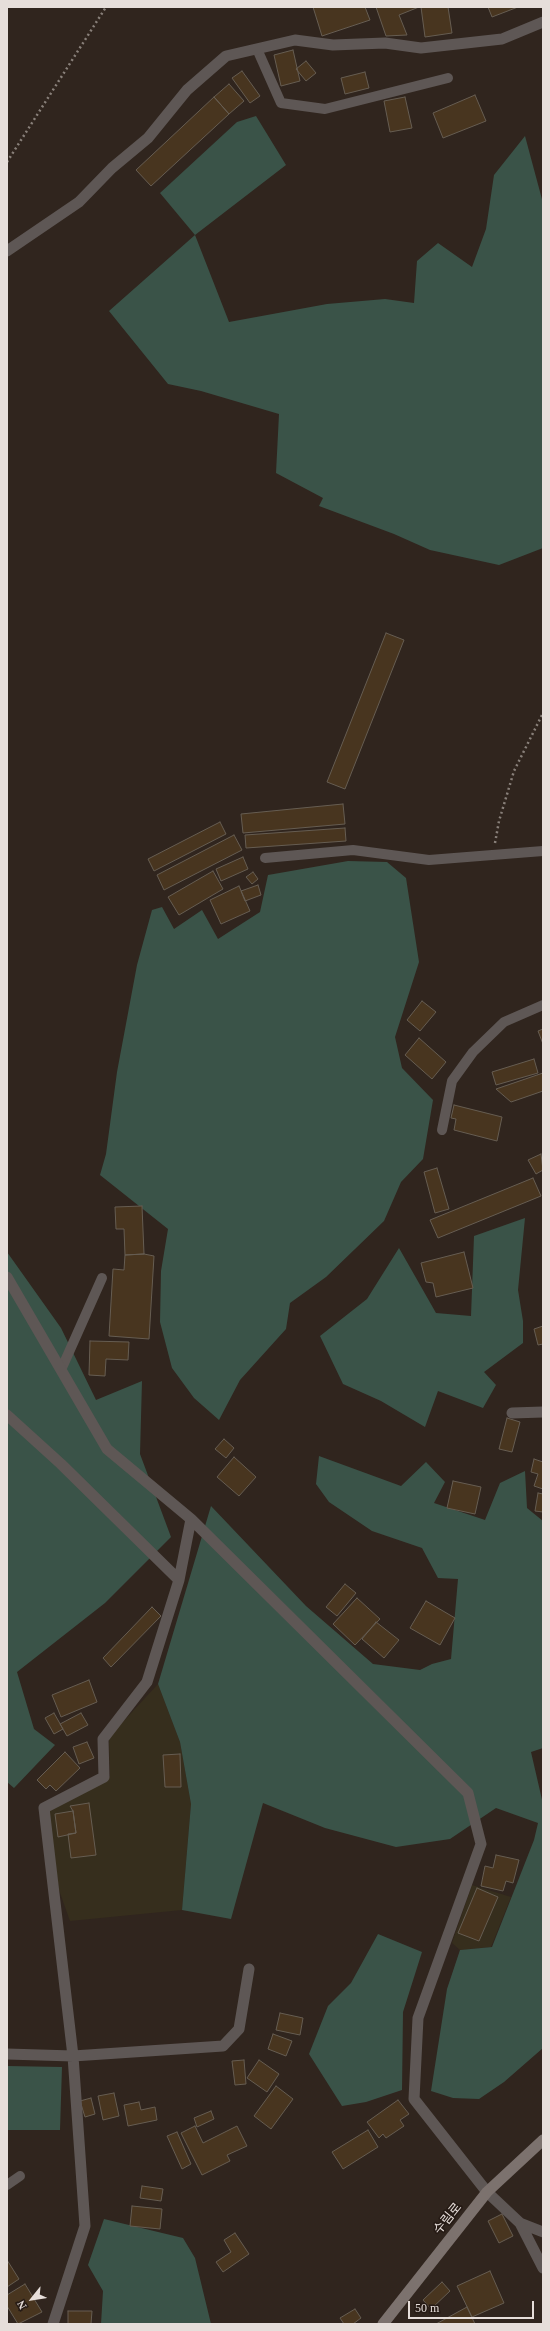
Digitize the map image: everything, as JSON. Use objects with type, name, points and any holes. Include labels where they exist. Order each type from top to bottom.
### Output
[{"type":"main road","name":"수림로","points":[[383,2324],[487,2192],[543,2140]]},
{"type":"street","points":[[7,251],[78,202],[112,168],[148,138],[187,90],[226,56],[295,40],[333,45],[385,43],[421,48],[502,40],[543,22]]},
{"type":"street","points":[[7,1277],[108,1450],[191,1519],[468,1793],[481,1844],[418,2018],[414,2099],[487,2192],[520,2223],[543,2268]]},
{"type":"street","points":[[512,1413],[543,1412]]},
{"type":"street","points":[[7,1415],[61,1464],[179,1580]]},
{"type":"street","points":[[53,2324],[85,2226],[74,2056],[44,1808],[104,1777],[103,1739],[147,1682],[179,1580],[191,1519]]},
{"type":"street","points":[[7,2054],[74,2056],[223,2046],[239,2029],[249,1969]]},
{"type":"street","points":[[520,2223],[543,2232]]},
{"type":"lane","points":[[257,49],[280,102],[325,109],[448,78]]},
{"type":"lane","points":[[265,858],[353,850],[429,860],[543,851]]},
{"type":"lane","points":[[442,1130],[452,1081],[473,1052],[504,1022],[543,1005]]},
{"type":"lane","points":[[61,1370],[102,1278]]},
{"type":"lane","points":[[7,2185],[20,2176]]},
{"type":"path","points":[[7,162],[106,7]]},
{"type":"path","points":[[493,855],[499,821],[514,771],[543,713]]},
{"type":"shaded area","points":[[158,1684],[180,1742],[191,1804],[182,1910],[70,1921],[59,1890],[48,1811],[110,1776],[109,1737]]},
{"type":"shaded area","points":[[472,1885],[511,1897],[491,1947],[460,1950],[452,1943]]},
{"type":"green space","points":[[256,116],[286,165],[195,235],[160,193],[237,122]]},
{"type":"green space","points":[[525,136],[543,203],[543,548],[499,565],[430,550],[394,534],[319,506],[323,498],[276,473],[279,414],[201,391],[168,384],[109,311],[195,235],[229,322],[327,304],[385,299],[414,303],[417,261],[438,243],[472,267],[486,229],[494,175]]},
{"type":"green space","points":[[348,861],[387,862],[406,878],[419,962],[395,1037],[402,1068],[433,1100],[423,1159],[401,1182],[384,1221],[326,1277],[290,1303],[286,1329],[240,1380],[219,1420],[194,1398],[172,1368],[160,1322],[161,1271],[168,1229],[100,1175],[106,1154],[117,1072],[137,965],[152,910],[162,907],[174,929],[202,910],[218,939],[260,912],[268,875]]},
{"type":"green space","points":[[525,1218],[518,1290],[523,1321],[523,1343],[484,1372],[496,1385],[483,1408],[438,1391],[425,1427],[381,1401],[343,1384],[320,1336],[367,1299],[399,1248],[436,1313],[471,1316],[474,1236]]},
{"type":"green space","points":[[7,1252],[61,1328],[96,1400],[142,1381],[140,1454],[171,1537],[105,1603],[17,1672],[34,1729],[55,1745],[14,1788],[7,1782]]},
{"type":"green space","points":[[319,1456],[401,1486],[426,1462],[445,1482],[434,1503],[485,1520],[500,1483],[525,1471],[527,1508],[543,1521],[543,1748],[531,1752],[543,1804],[543,2048],[504,2082],[479,2099],[453,2098],[431,2091],[447,1989],[460,1950],[492,1947],[534,1840],[538,1823],[496,1808],[450,1839],[396,1847],[325,1828],[263,1803],[231,1919],[182,1910],[191,1804],[180,1742],[158,1684],[211,1506],[306,1606],[373,1664],[420,1670],[432,1664],[451,1659],[458,1579],[438,1578],[422,1548],[372,1531],[329,1502],[316,1484]]},
{"type":"green space","points":[[378,1934],[422,1952],[403,2012],[402,2090],[366,2102],[342,2106],[309,2054],[328,2006],[351,1983]]},
{"type":"green space","points":[[7,2066],[62,2067],[60,2130],[7,2130]]},
{"type":"green space","points":[[104,2219],[183,2238],[195,2258],[211,2324],[101,2324],[103,2291],[88,2265]]},
{"type":"building","points":[[313,7],[365,7],[370,20],[322,36]]},
{"type":"building","points":[[376,7],[419,7],[399,15],[407,35],[386,36]]},
{"type":"building","points":[[421,7],[448,7],[452,33],[425,37]]},
{"type":"building","points":[[488,7],[518,7],[492,17]]},
{"type":"building","points":[[293,50],[300,81],[281,86],[274,55]]},
{"type":"building","points":[[306,61],[316,73],[306,81],[296,69]]},
{"type":"building","points":[[242,71],[260,96],[250,103],[232,78]]},
{"type":"building","points":[[365,72],[369,88],[345,94],[341,78]]},
{"type":"building","points":[[229,84],[244,101],[229,114],[214,97]]},
{"type":"building","points":[[475,95],[486,121],[443,138],[433,113]]},
{"type":"building","points":[[214,97],[229,114],[151,186],[136,170]]},
{"type":"building","points":[[405,97],[412,128],[390,132],[384,101]]},
{"type":"building","points":[[386,633],[404,640],[345,789],[327,782]]},
{"type":"building","points":[[343,804],[345,824],[243,833],[241,814]]},
{"type":"building","points":[[220,822],[226,834],[154,871],[148,859]]},
{"type":"building","points":[[345,828],[346,841],[246,848],[245,835]]},
{"type":"building","points":[[234,835],[242,850],[164,890],[157,875]]},
{"type":"building","points":[[243,857],[248,869],[221,881],[216,869]]},
{"type":"building","points":[[213,871],[223,889],[179,915],[168,897]]},
{"type":"building","points":[[253,872],[258,879],[252,884],[246,877]]},
{"type":"building","points":[[258,885],[261,895],[245,901],[241,891]]},
{"type":"building","points":[[239,886],[250,911],[221,924],[210,900]]},
{"type":"building","points":[[422,1001],[436,1012],[420,1031],[407,1020]]},
{"type":"building","points":[[543,1029],[543,1044],[538,1031]]},
{"type":"building","points":[[419,1038],[446,1062],[432,1079],[405,1055]]},
{"type":"building","points":[[534,1059],[538,1073],[496,1085],[492,1072]]},
{"type":"building","points":[[543,1073],[543,1091],[511,1102],[496,1089]]},
{"type":"building","points":[[454,1105],[502,1117],[497,1141],[454,1130],[456,1119],[451,1118]]},
{"type":"building","points":[[541,1154],[543,1170],[536,1174],[528,1160]]},
{"type":"building","points":[[437,1168],[449,1209],[435,1213],[424,1172]]},
{"type":"building","points":[[533,1178],[541,1196],[438,1238],[430,1220]]},
{"type":"building","points":[[142,1206],[144,1254],[125,1255],[124,1229],[116,1229],[115,1207]]},
{"type":"building","points":[[464,1252],[473,1288],[436,1297],[433,1283],[426,1282],[421,1263]]},
{"type":"building","points":[[144,1254],[154,1256],[149,1339],[109,1336],[113,1269],[124,1270],[125,1255]]},
{"type":"building","points":[[543,1326],[543,1344],[538,1345],[534,1329]]},
{"type":"building","points":[[90,1341],[129,1342],[128,1360],[106,1359],[105,1376],[89,1375]]},
{"type":"building","points":[[507,1418],[520,1422],[512,1452],[499,1449]]},
{"type":"building","points":[[224,1439],[234,1448],[226,1458],[215,1449]]},
{"type":"building","points":[[234,1457],[256,1477],[239,1496],[217,1477]]},
{"type":"building","points":[[534,1459],[543,1462],[543,1489],[534,1486],[538,1474],[531,1472]]},
{"type":"building","points":[[453,1481],[481,1487],[475,1514],[447,1508]]},
{"type":"building","points":[[538,1493],[543,1494],[543,1512],[535,1511]]},
{"type":"building","points":[[345,1584],[356,1593],[337,1616],[326,1607]]},
{"type":"building","points":[[357,1598],[380,1619],[355,1645],[333,1624]]},
{"type":"building","points":[[426,1601],[455,1618],[440,1645],[410,1628]]},
{"type":"building","points":[[152,1607],[161,1616],[111,1667],[103,1658]]},
{"type":"building","points":[[376,1622],[399,1640],[384,1658],[362,1639]]},
{"type":"building","points":[[89,1680],[97,1702],[61,1717],[52,1695]]},
{"type":"building","points":[[54,1713],[63,1729],[54,1734],[45,1718]]},
{"type":"building","points":[[81,1713],[88,1725],[67,1736],[60,1724]]},
{"type":"building","points":[[87,1742],[94,1758],[79,1764],[73,1747]]},
{"type":"building","points":[[65,1752],[80,1768],[56,1791],[50,1785],[46,1789],[37,1780]]},
{"type":"building","points":[[180,1754],[181,1787],[165,1787],[163,1755]]},
{"type":"building","points":[[89,1803],[96,1855],[71,1858],[68,1834],[76,1833],[73,1811],[70,1806]]},
{"type":"building","points":[[73,1811],[76,1833],[58,1837],[55,1814]]},
{"type":"building","points":[[496,1855],[519,1860],[513,1883],[506,1881],[503,1891],[481,1886],[485,1866],[493,1868]]},
{"type":"building","points":[[477,1888],[498,1897],[479,1941],[458,1933]]},
{"type":"building","points":[[280,2013],[303,2018],[300,2035],[276,2030]]},
{"type":"building","points":[[273,2034],[292,2041],[286,2056],[268,2049]]},
{"type":"building","points":[[244,2060],[246,2084],[235,2085],[232,2061]]},
{"type":"building","points":[[259,2060],[279,2074],[267,2092],[247,2078]]},
{"type":"building","points":[[276,2086],[293,2099],[271,2129],[254,2116]]},
{"type":"building","points":[[114,2093],[119,2116],[103,2120],[98,2096]]},
{"type":"building","points":[[91,2098],[95,2114],[85,2117],[80,2101]]},
{"type":"building","points":[[398,2100],[409,2114],[400,2120],[404,2126],[386,2138],[383,2134],[379,2138],[367,2122]]},
{"type":"building","points":[[139,2102],[141,2110],[155,2107],[157,2120],[128,2126],[124,2105]]},
{"type":"building","points":[[211,2111],[214,2119],[197,2127],[194,2118]]},
{"type":"building","points":[[195,2126],[203,2143],[237,2126],[247,2146],[227,2155],[230,2161],[202,2175],[181,2133]]},
{"type":"building","points":[[368,2130],[378,2147],[343,2169],[332,2152]]},
{"type":"building","points":[[177,2132],[191,2164],[182,2169],[167,2136]]},
{"type":"building","points":[[142,2186],[163,2189],[161,2201],[140,2198]]},
{"type":"building","points":[[132,2206],[162,2209],[160,2229],[130,2226]]},
{"type":"building","points":[[502,2214],[513,2236],[499,2243],[488,2221]]},
{"type":"building","points":[[235,2233],[249,2254],[223,2272],[216,2262],[231,2252],[224,2240]]},
{"type":"building","points":[[7,2260],[19,2279],[7,2287]]},
{"type":"building","points":[[490,2271],[504,2303],[472,2317],[457,2286]]},
{"type":"building","points":[[442,2282],[450,2291],[431,2309],[423,2300]]},
{"type":"building","points":[[25,2284],[42,2312],[18,2324],[7,2306],[7,2295]]},
{"type":"building","points":[[467,2307],[475,2324],[436,2324]]},
{"type":"building","points":[[355,2309],[361,2318],[353,2324],[344,2324],[340,2318]]},
{"type":"building","points":[[68,2311],[92,2311],[91,2324],[68,2324]]}]
